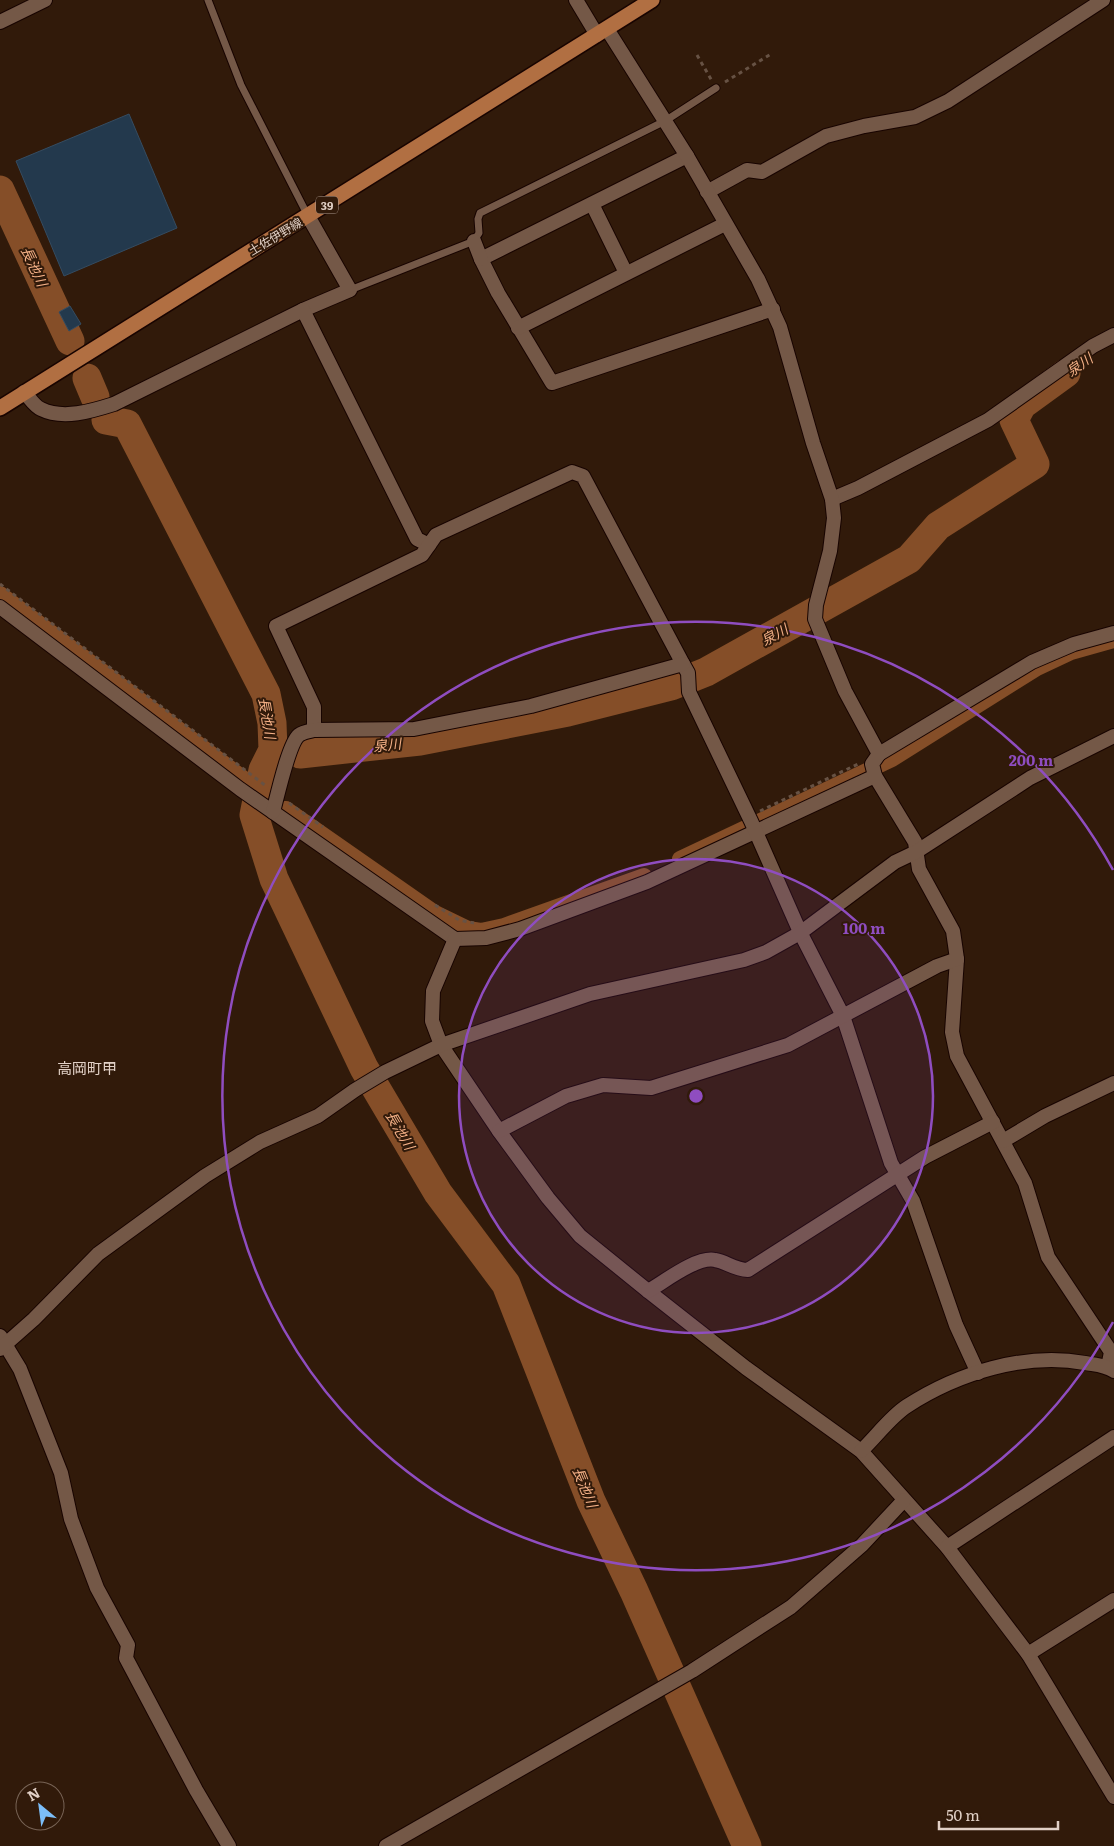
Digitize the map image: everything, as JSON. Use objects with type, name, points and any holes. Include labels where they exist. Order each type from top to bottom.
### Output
[{"type":"main road","name":"土佐伊野線","points":[[0,408],[652,0]]},
{"type":"street","points":[[0,22],[44,0]]},
{"type":"street","points":[[576,0],[602,32],[665,121],[687,156],[773,309],[832,499],[834,518],[830,551],[816,605],[815,619],[875,767],[915,842],[919,869],[954,931],[956,959],[952,1032],[957,1056],[1025,1183],[1048,1257],[1110,1352],[1111,1369],[1066,1360],[1029,1361],[978,1372],[933,1391],[905,1407],[862,1452]]},
{"type":"street","points":[[707,192],[747,170],[762,172],[826,136],[864,126],[915,117],[948,102],[1103,0]]},
{"type":"street","points":[[481,259],[687,156]]},
{"type":"street","points":[[592,204],[626,273]]},
{"type":"street","points":[[24,392],[39,409],[58,414],[90,412],[114,404],[303,310],[350,290],[308,216]]},
{"type":"street","points":[[518,328],[725,224]]},
{"type":"street","points":[[474,241],[481,259],[518,328],[552,383],[773,309]]},
{"type":"street","points":[[303,310],[417,539],[429,545]]},
{"type":"street","points":[[832,499],[858,488],[988,420],[1093,346],[1114,334]]},
{"type":"street","points":[[314,730],[314,707],[276,626],[422,555],[436,535],[572,472],[584,476],[685,669],[688,687],[800,933],[843,1016],[891,1163],[913,1201],[956,1325],[978,1372]]},
{"type":"street","points":[[0,607],[240,789],[455,939],[486,938],[520,929],[647,882],[752,824],[875,767],[1032,662],[1074,644],[1114,633]]},
{"type":"street","points":[[269,810],[272,791],[294,742],[300,734],[314,730],[414,729],[531,706],[651,675],[685,669]]},
{"type":"street","points":[[229,1846],[196,1790],[126,1658],[128,1645],[97,1588],[71,1519],[61,1474],[20,1369],[2,1343],[98,1254],[205,1176],[260,1142],[318,1116],[385,1072],[441,1045],[590,994],[744,960],[766,952],[800,933],[895,862],[916,852],[1030,778],[1114,736]]},
{"type":"street","points":[[455,939],[433,991],[432,1022],[441,1045],[499,1131],[548,1198],[580,1236],[746,1368],[862,1452],[946,1547],[1028,1654],[1114,1797]]},
{"type":"street","points":[[499,1131],[566,1096],[603,1085],[651,1088],[788,1045],[937,966],[956,959]]},
{"type":"street","points":[[1003,1141],[1045,1116],[1114,1083]]},
{"type":"street","points":[[648,1291],[702,1260],[715,1260],[735,1269],[748,1270],[925,1157],[993,1122]]},
{"type":"street","points":[[946,1547],[1114,1437]]},
{"type":"street","points":[[386,1846],[659,1688],[692,1671],[791,1607],[862,1545],[904,1500]]},
{"type":"street","points":[[1028,1654],[1114,1600]]},
{"type":"lane","points":[[208,0],[241,86],[308,216]]},
{"type":"lane","points":[[350,290],[474,241],[480,233],[478,219],[480,213],[665,121],[716,88]]},
{"type":"path","points":[[697,55],[716,88],[771,54]]},
{"type":"path","points":[[0,584],[241,768],[327,830]]},
{"type":"path","points":[[752,824],[875,767]]},
{"type":"path","points":[[428,901],[459,920],[479,924]]},
{"type":"building","points":[[129,114],[177,228],[64,276],[16,161]]},
{"type":"building","points":[[70,306],[81,324],[69,331],[59,312]]},
{"type":"waterway","name":"長池川","points":[[0,190],[70,341]]},
{"type":"waterway","name":"泉川","points":[[300,754],[420,741],[568,712],[671,686],[706,672],[909,559],[938,526],[1035,464],[1014,420],[1022,405],[1066,373]]},
{"type":"waterway","name":"長池川","points":[[87,378],[95,397]]},
{"type":"waterway","name":"長池川","points":[[106,420],[127,424],[266,694],[272,723],[273,750],[263,770],[254,815],[274,879],[364,1068],[438,1193],[506,1284],[591,1501],[634,1591],[747,1846]]},
{"type":"waterway","points":[[0,594],[264,794]]},
{"type":"waterway","points":[[680,859],[892,759],[1037,668],[1071,652],[1114,640]]},
{"type":"waterway","points":[[286,809],[435,913],[468,929],[481,931],[504,926],[644,876]]},
{"type":"district","name":"高岡町甲","points":[[87,1067]]}]
